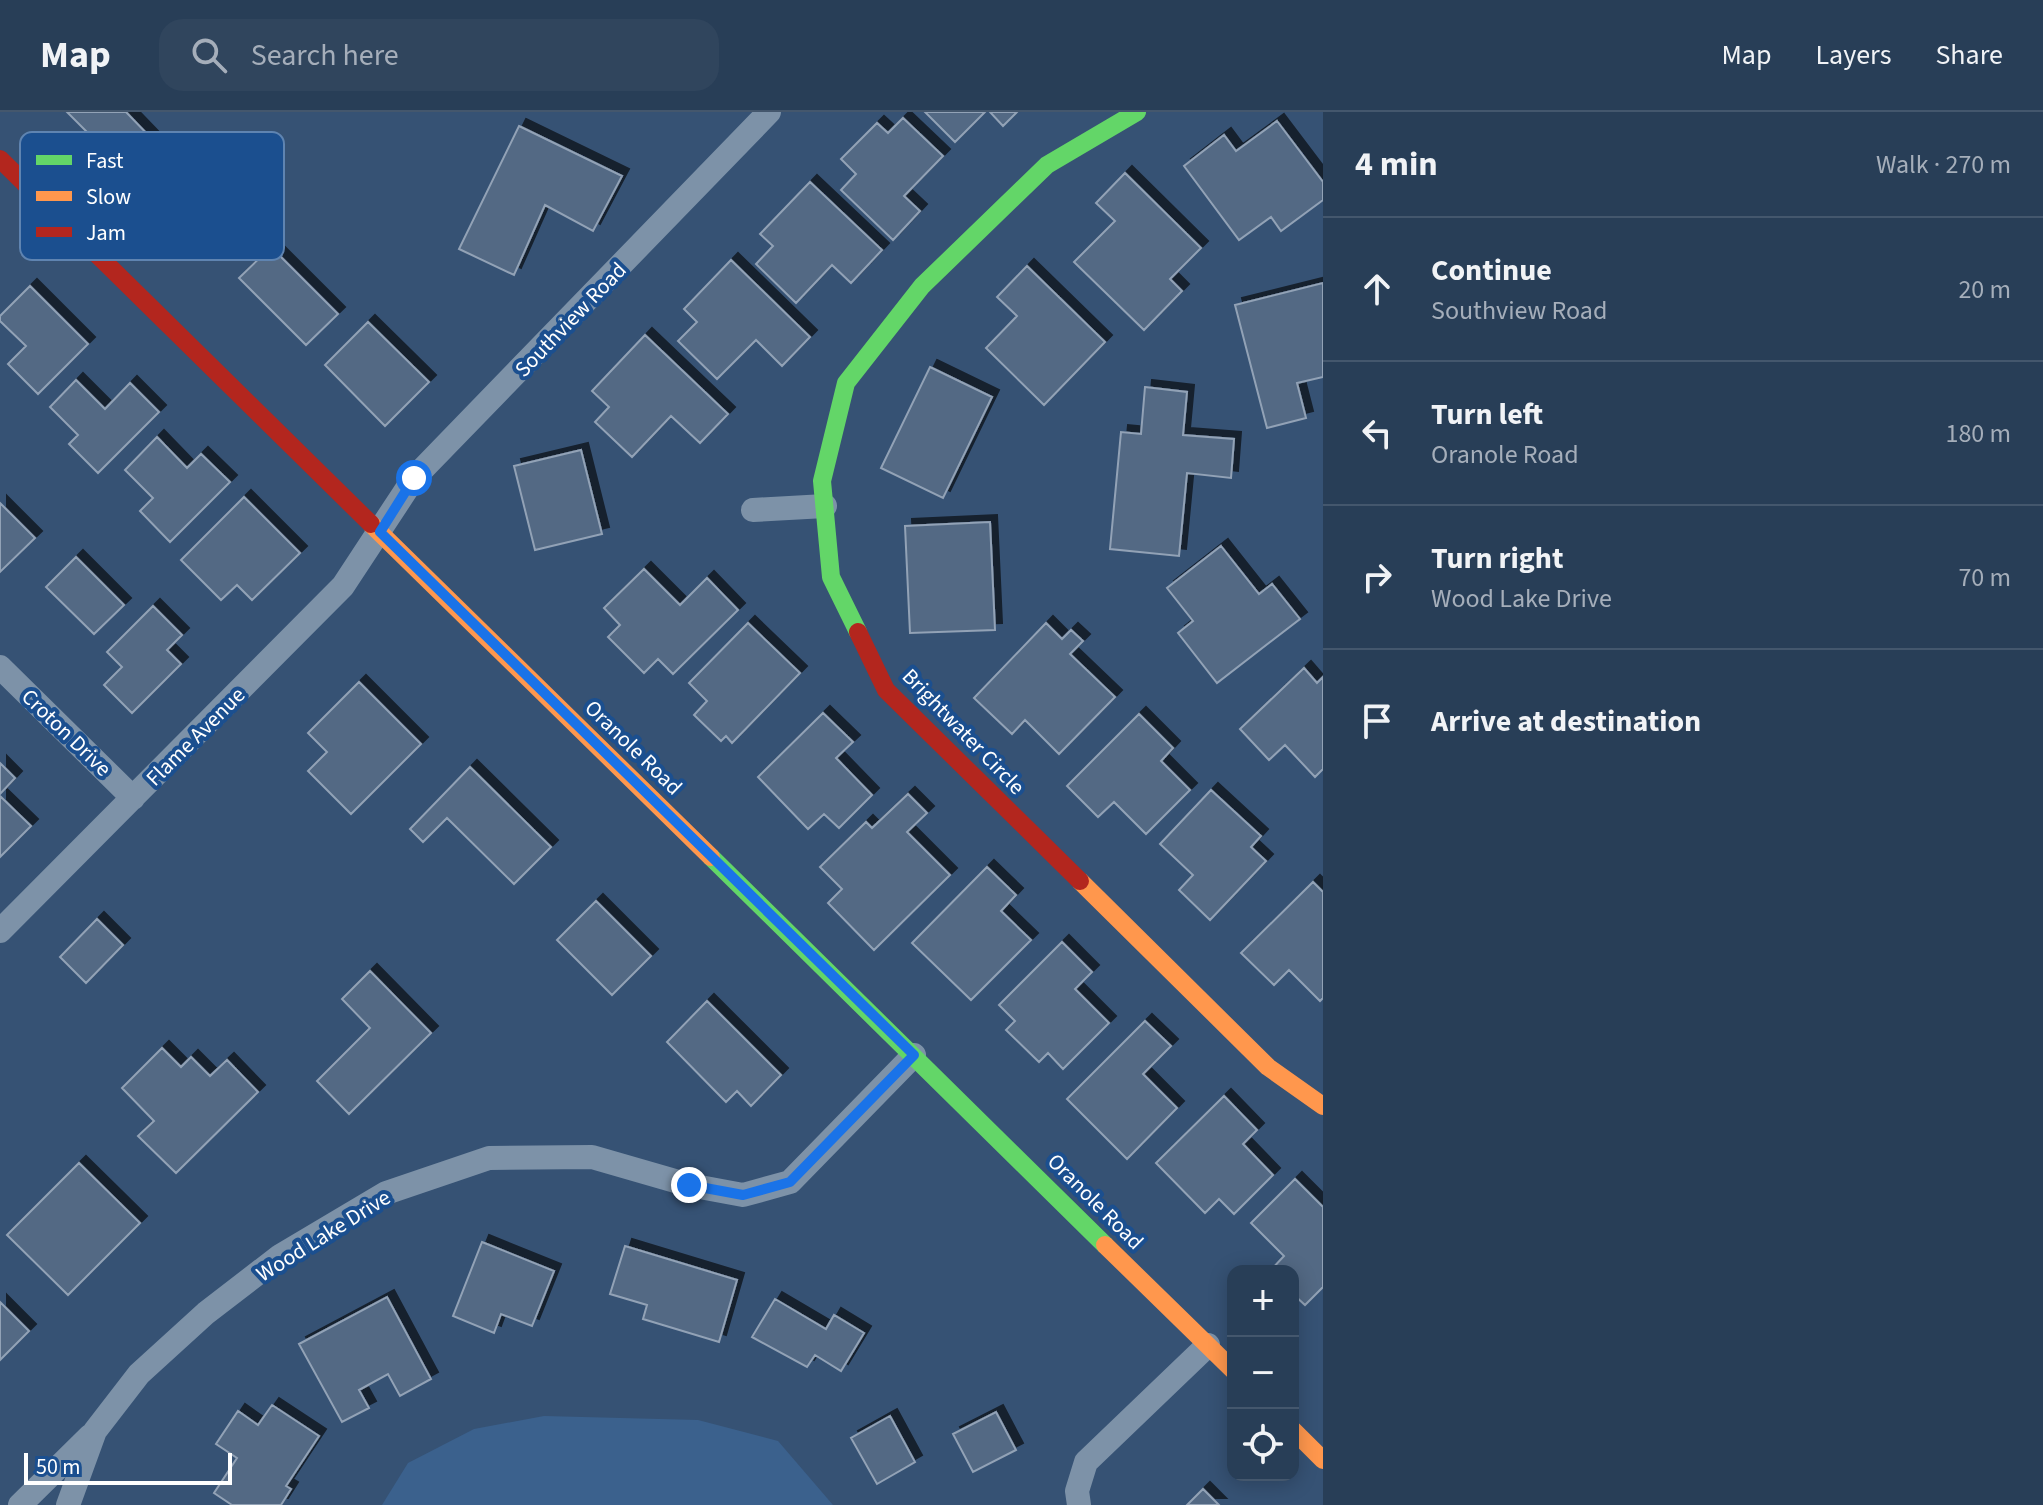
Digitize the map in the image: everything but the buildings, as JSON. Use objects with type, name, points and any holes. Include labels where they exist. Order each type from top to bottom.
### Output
[{"type":"street","name":"Southview Road","points":[[380,532],[414,478],[769,112]]},
{"type":"street","name":"Brightwater Circle","points":[[1137,112],[1047,165],[913,298],[846,383],[822,481],[831,577],[886,690],[1268,1067],[1323,1106]]},
{"type":"street","name":"Oranole Road","points":[[0,159],[20,179]]},
{"type":"street","name":"Oranole Road","points":[[103,260],[1227,1364]]},
{"type":"street","points":[[753,510],[825,506]]},
{"type":"street","name":"Flame Avenue","points":[[0,931],[343,586],[380,532]]},
{"type":"street","name":"Croton Drive","points":[[0,667],[133,798]]},
{"type":"street","name":"Wood Lake Drive","points":[[68,1505],[95,1431],[139,1374],[206,1313],[280,1256],[386,1193],[489,1158],[592,1157],[689,1185],[743,1195],[790,1182],[914,1055]]},
{"type":"street","points":[[1079,1505],[1077,1491],[1086,1462],[1208,1345]]},
{"type":"street","points":[[20,1505],[95,1431]]},
{"type":"street","points":[[1299,1436],[1323,1460]]},
{"type":"water","points":[[544,1416],[698,1420],[778,1441],[833,1505],[382,1505],[408,1463],[474,1429]]},
{"type":"traffic: fast","points":[[858,632],[831,577],[822,481],[846,383],[922,286],[1047,165],[1137,112]]},
{"type":"traffic: fast","points":[[711,857],[1105,1245]]},
{"type":"traffic: slow","points":[[371,524],[711,857]]},
{"type":"traffic: slow","points":[[1080,881],[1268,1067],[1323,1106]]},
{"type":"traffic: slow","points":[[1105,1245],[1227,1364]]},
{"type":"traffic: slow","points":[[1299,1436],[1323,1460]]},
{"type":"traffic: jam","points":[[0,159],[20,179]]},
{"type":"traffic: jam","points":[[103,260],[371,524]]},
{"type":"traffic: jam","points":[[858,632],[886,690],[1080,881]]},
{"type":"route","points":[[414,478],[380,532],[914,1055],[790,1182],[743,1195],[689,1185]]}]
